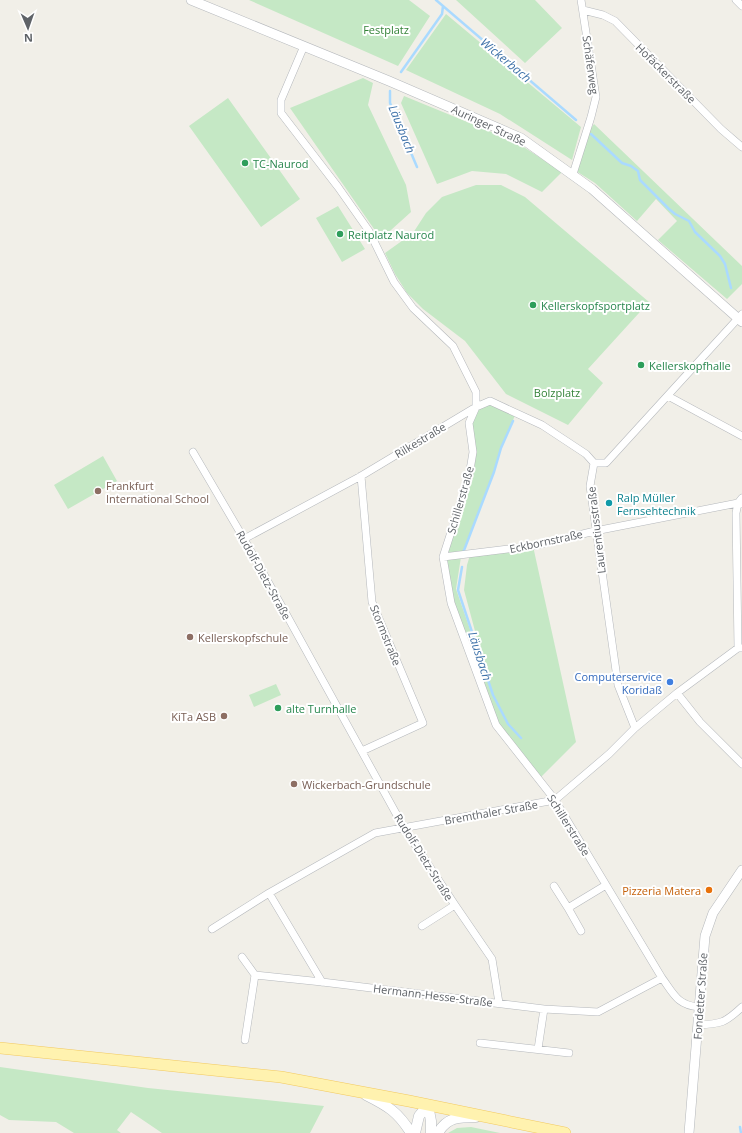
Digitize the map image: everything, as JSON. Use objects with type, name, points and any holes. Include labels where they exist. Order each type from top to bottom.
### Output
[{"type":"main road","points":[[0,1048],[281,1077],[359,1091],[565,1133]]},
{"type":"main road","points":[[359,1091],[384,1104],[395,1112],[411,1133]]},
{"type":"main road","points":[[415,1133],[419,1116],[428,1105]]},
{"type":"main road","points":[[428,1105],[431,1121],[431,1133]]},
{"type":"main road","points":[[438,1133],[447,1122],[455,1119],[475,1117],[490,1118]]},
{"type":"street","name":"Auringer Straße","points":[[191,0],[389,81],[521,138],[592,189],[741,318]]},
{"type":"street","name":"Schäferweg","points":[[573,174],[596,98],[581,0]]},
{"type":"street","points":[[736,0],[742,6]]},
{"type":"street","name":"Hofäckerstraße","points":[[583,10],[603,15],[615,21],[721,129],[742,146]]},
{"type":"street","name":"Schillerstraße","points":[[304,46],[281,100],[281,113],[338,187],[369,231],[394,282],[414,308],[453,346],[476,392],[476,407],[469,423],[473,452],[469,476],[443,557],[451,603],[496,725],[555,800],[662,978],[678,1000],[683,1004],[699,1007]]},
{"type":"street","points":[[594,463],[606,463],[741,318]]},
{"type":"street","points":[[668,396],[742,436]]},
{"type":"street","name":"Rilkestraße","points":[[244,539],[361,476],[476,407],[490,401],[542,425],[586,454],[594,463]]},
{"type":"street","name":"Rudolf-Dietz-Straße","points":[[193,452],[244,539],[404,828],[492,959],[499,1003]]},
{"type":"street","name":"Laurentiusstraße","points":[[594,463],[590,486],[595,531],[618,685],[635,728]]},
{"type":"street","name":"Stormstraße","points":[[361,476],[372,602],[423,723],[362,751]]},
{"type":"street","points":[[555,800],[608,754],[635,728],[677,693],[740,648],[736,513],[741,502]]},
{"type":"street","name":"Eckbornstraße","points":[[443,557],[533,546],[595,531],[741,502]]},
{"type":"street","points":[[677,693],[700,722],[742,764]]},
{"type":"street","name":"Bremthaler Straße","points":[[212,929],[269,894],[375,833],[555,800]]},
{"type":"street","name":"Fondetter Straße","points":[[691,1131],[703,944],[708,925],[721,901],[742,870]]},
{"type":"street","points":[[568,908],[606,885]]},
{"type":"street","points":[[554,886],[581,931]]},
{"type":"street","points":[[269,894],[322,982]]},
{"type":"street","name":"Rudolf-Dietz-Straße","points":[[422,926],[455,906]]},
{"type":"street","points":[[242,957],[255,975],[245,1040]]},
{"type":"street","name":"Hermann-Hesse-Straße","points":[[255,975],[544,1009],[598,1012],[662,978]]},
{"type":"street","points":[[698,1025],[724,1022],[742,1006]]},
{"type":"street","points":[[538,1049],[544,1009]]},
{"type":"street","points":[[480,1043],[569,1053]]},
{"type":"green space","name":"Festplatz","points":[[249,0],[409,0],[430,16],[398,66]]},
{"type":"green space","points":[[456,0],[535,0],[562,28],[525,63]]},
{"type":"green space","points":[[446,14],[581,127],[572,160],[500,114],[406,70]]},
{"type":"green space","points":[[363,78],[373,83],[368,105],[406,185],[411,212],[381,239],[290,108]]},
{"type":"green space","points":[[404,96],[516,142],[562,172],[542,192],[506,174],[472,171],[437,184],[401,103]]},
{"type":"green space","name":"TC-Naurod","points":[[228,98],[300,199],[261,227],[189,126]]},
{"type":"green space","points":[[594,124],[742,266],[742,284],[727,299],[658,240],[677,221],[656,199],[637,221],[595,183],[576,171],[588,133]]},
{"type":"green space","name":"Kellerskopfsportplatz","points":[[476,185],[501,185],[525,197],[649,302],[588,369],[603,383],[568,425],[506,394],[465,341],[423,309],[407,293],[395,274],[385,253],[413,233],[426,213],[442,197]]},
{"type":"green space","name":"Reitplatz Naurod","points":[[338,206],[365,249],[342,262],[316,218]]},
{"type":"green space","points":[[490,401],[516,413],[501,448],[494,472],[461,557],[456,589],[490,687],[464,590],[467,565],[470,555],[533,546],[576,742],[538,780],[496,725],[451,603],[443,557],[473,452],[469,423],[476,407]]},
{"type":"green space","points":[[103,456],[117,481],[68,509],[54,485]]},
{"type":"green space","points":[[276,684],[281,695],[254,707],[249,695]]},
{"type":"green space","points":[[0,1067],[148,1088],[324,1106],[310,1133],[162,1133],[131,1112],[117,1130],[121,1133],[74,1133],[56,1122],[9,1120],[0,1115]]},
{"type":"green space","points":[[471,1127],[500,1133],[448,1133],[457,1128]]},
{"type":"waterway","name":"Wickerbach","points":[[436,0],[576,120]]},
{"type":"waterway","name":"Läusbach","points":[[401,72],[442,14],[443,6]]},
{"type":"waterway","name":"Läusbach","points":[[390,91],[390,103],[417,167]]},
{"type":"waterway","name":"Wickerbach","points":[[591,134],[622,163],[631,166],[638,171],[640,180],[669,209],[675,214],[689,221],[695,232],[720,256],[725,264],[731,288]]},
{"type":"waterway","name":"Läusbach","points":[[463,553],[494,472],[501,448],[513,421]]},
{"type":"waterway","name":"Läusbach","points":[[462,567],[458,590],[493,695],[508,724],[521,738]]},
{"type":"waterway","points":[[740,1127],[741,1133]]},
{"type":"place","name":"TC-Naurod","points":[[245,163]]},
{"type":"place","name":"Reitplatz Naurod","points":[[340,234]]},
{"type":"place","name":"Kellerskopfsportplatz","points":[[533,305]]},
{"type":"place","name":"Kellerskopfhalle","points":[[641,365]]},
{"type":"place","name":"Frankfurt International School","points":[[98,491]]},
{"type":"place","name":"Ralp Müller Fernsehtechnik","points":[[609,503]]},
{"type":"place","name":"Kellerskopfschule","points":[[190,637]]},
{"type":"place","name":"Computerservice Koridaß","points":[[670,682]]},
{"type":"place","name":"alte Turnhalle","points":[[278,708]]},
{"type":"place","name":"KiTa ASB","points":[[224,716]]},
{"type":"place","name":"Wickerbach-Grundschule","points":[[294,784]]},
{"type":"place","name":"Pizzeria Matera","points":[[709,890]]},
{"type":"park label","name":"Bolzplatz","points":[[557,392]]}]
